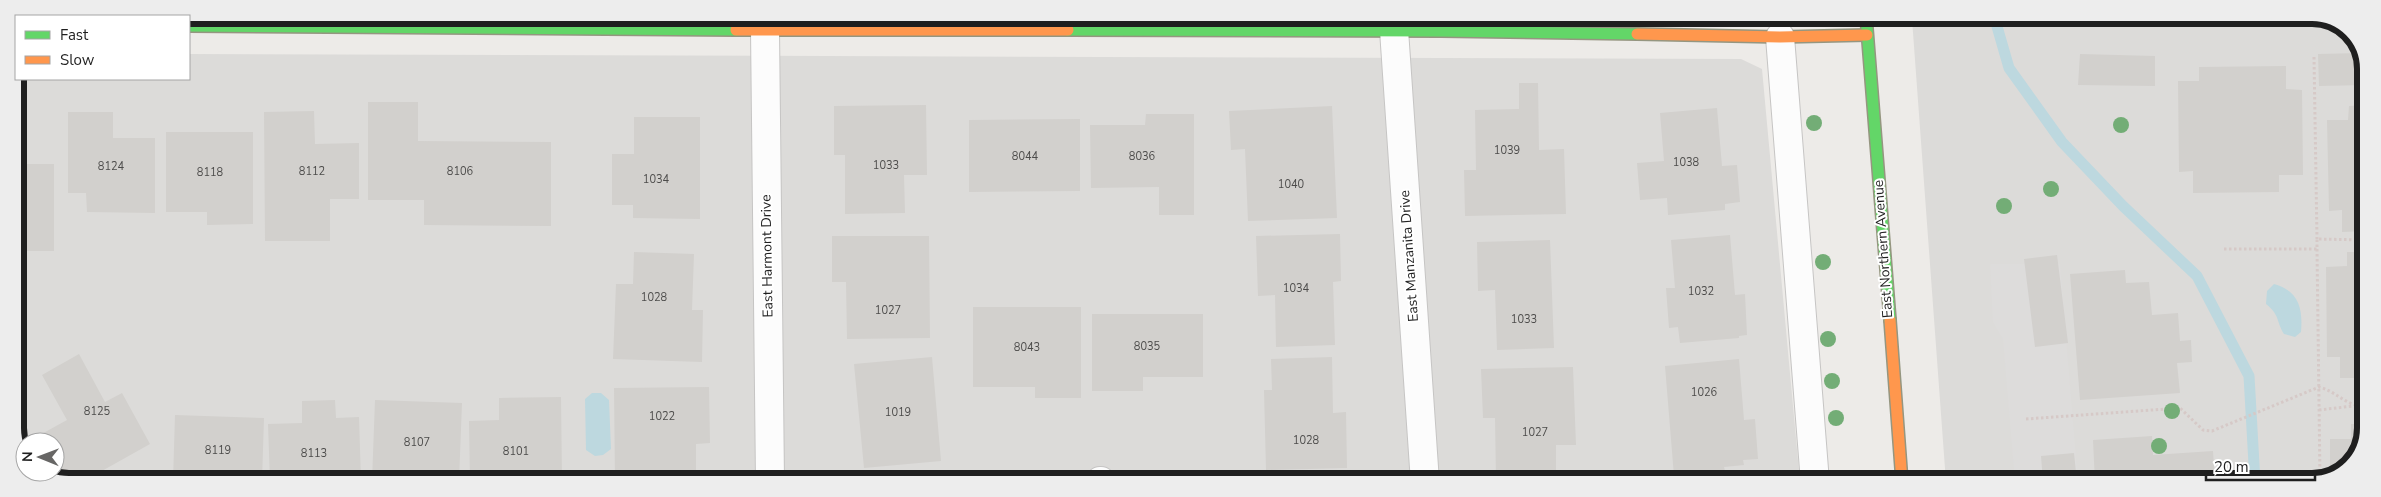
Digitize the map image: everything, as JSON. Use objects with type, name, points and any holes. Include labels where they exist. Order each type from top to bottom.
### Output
[{"type":"street","points":[[190,26],[367,24]]},
{"type":"street","points":[[678,24],[765,30],[1394,30],[1433,24]]},
{"type":"street","points":[[1464,24],[1780,37],[1867,34]]},
{"type":"street","name":"East Northern Avenue","points":[[1866,24],[1901,473]]},
{"type":"street","name":"East Harmont Drive","points":[[765,30],[770,473]]},
{"type":"street","name":"East Manzanita Drive","points":[[1394,30],[1423,473]]},
{"type":"street","points":[[1780,37],[1814,473]]},
{"type":"path","points":[[2314,57],[2320,473]]},
{"type":"path","points":[[2317,239],[2357,240]]},
{"type":"path","points":[[2224,249],[2317,249]]},
{"type":"path","points":[[2026,419],[2180,408],[2203,430],[2212,431],[2319,387],[2326,389],[2354,406]]},
{"type":"path","points":[[2319,410],[2354,406]]},
{"type":"shaded area","points":[[1912,24],[2312,24],[2327,26],[2340,33],[2354,51],[2357,66],[2357,428],[2354,446],[2346,458],[2332,469],[2318,473],[1945,473]]},
{"type":"shaded area","points":[[190,54],[1741,59],[1762,69],[1799,473],[65,473],[65,432],[24,431],[24,80],[190,80]]},
{"type":"shaded area","points":[[1990,264],[2060,264],[2077,473],[2014,473],[2003,339],[1993,322]]},
{"type":"water","points":[[2274,284],[2289,291],[2298,302],[2301,316],[2301,332],[2295,337],[2284,334],[2276,315],[2266,304],[2267,291]]},
{"type":"water","points":[[592,393],[601,393],[609,400],[611,449],[603,455],[595,456],[586,450],[585,399]]},
{"type":"building","points":[[2355,53],[2357,85],[2319,86],[2318,54]]},
{"type":"building","points":[[2080,54],[2155,56],[2155,86],[2078,85]]},
{"type":"building","points":[[2286,66],[2286,89],[2302,90],[2303,175],[2279,175],[2279,192],[2193,193],[2193,171],[2179,172],[2178,81],[2199,81],[2199,67]]},
{"type":"building","points":[[1519,83],[1538,83],[1539,150],[1564,149],[1566,214],[1465,216],[1464,170],[1476,170],[1475,110],[1519,109]]},
{"type":"building","points":[[368,102],[418,102],[418,141],[551,142],[551,226],[424,225],[424,200],[368,200]]},
{"type":"building","points":[[926,105],[927,175],[904,175],[905,213],[845,214],[845,155],[834,155],[834,106]]},
{"type":"building","points":[[1332,106],[1337,218],[1248,221],[1245,149],[1231,150],[1229,111]]},
{"type":"building","points":[[2349,106],[2357,106],[2357,231],[2342,232],[2342,210],[2329,211],[2327,120],[2348,120]]},
{"type":"building","points":[[1717,108],[1722,166],[1737,165],[1740,202],[1725,204],[1725,210],[1668,215],[1667,198],[1640,200],[1637,163],[1664,161],[1660,113]]},
{"type":"building","points":[[314,111],[315,144],[359,143],[359,199],[330,199],[330,241],[265,241],[264,112]]},
{"type":"building","points":[[68,112],[113,112],[113,138],[155,138],[155,213],[87,212],[86,193],[68,193]]},
{"type":"building","points":[[1146,114],[1194,114],[1194,215],[1159,215],[1159,187],[1091,188],[1090,125],[1145,125]]},
{"type":"building","points":[[634,117],[700,117],[700,219],[633,218],[633,205],[612,205],[612,154],[634,154]]},
{"type":"building","points":[[1080,119],[1080,191],[969,192],[969,120]]},
{"type":"building","points":[[166,132],[253,132],[253,224],[207,225],[207,212],[166,212]]},
{"type":"building","points":[[24,164],[54,164],[54,251],[24,251]]},
{"type":"building","points":[[1340,234],[1341,281],[1333,282],[1335,345],[1276,347],[1275,295],[1258,296],[1256,236]]},
{"type":"building","points":[[1730,235],[1735,295],[1745,294],[1747,335],[1739,336],[1739,338],[1680,343],[1678,327],[1669,328],[1666,288],[1675,288],[1671,240]]},
{"type":"building","points":[[832,236],[929,236],[930,338],[847,339],[846,282],[832,282]]},
{"type":"building","points":[[1550,240],[1554,348],[1497,350],[1495,290],[1478,291],[1477,242]]},
{"type":"building","points":[[634,252],[694,254],[692,310],[703,310],[702,362],[613,359],[616,284],[633,284]]},
{"type":"building","points":[[2347,252],[2357,252],[2357,378],[2340,378],[2340,357],[2327,357],[2326,267],[2347,266]]},
{"type":"building","points":[[2057,255],[2068,343],[2035,347],[2024,259]]},
{"type":"building","points":[[2125,270],[2126,283],[2149,282],[2152,315],[2178,313],[2180,341],[2191,340],[2192,362],[2177,363],[2180,393],[2080,400],[2070,274]]},
{"type":"building","points":[[973,307],[1081,307],[1081,398],[1035,398],[1035,387],[973,387]]},
{"type":"building","points":[[1092,314],[1203,314],[1203,377],[1143,377],[1143,391],[1092,391]]},
{"type":"building","points":[[79,354],[105,402],[122,393],[150,444],[98,473],[65,473],[65,432],[45,432],[67,420],[42,375]]},
{"type":"building","points":[[932,357],[941,461],[864,468],[854,364]]},
{"type":"building","points":[[1332,357],[1333,413],[1346,412],[1347,468],[1266,470],[1264,390],[1272,390],[1271,359]]},
{"type":"building","points":[[1739,359],[1744,420],[1755,419],[1758,459],[1743,460],[1744,465],[1724,467],[1725,471],[1674,473],[1665,366]]},
{"type":"building","points":[[1573,367],[1576,445],[1556,445],[1556,473],[1496,473],[1495,418],[1483,418],[1481,369]]},
{"type":"building","points":[[709,387],[710,443],[696,444],[696,473],[615,473],[614,388]]},
{"type":"building","points":[[561,397],[562,473],[470,473],[469,421],[499,420],[499,398]]},
{"type":"building","points":[[335,400],[336,418],[359,417],[361,473],[270,473],[268,424],[302,423],[302,401]]},
{"type":"building","points":[[375,400],[462,403],[459,473],[372,473]]},
{"type":"building","points":[[175,415],[264,418],[262,473],[173,473]]},
{"type":"building","points":[[2351,424],[2357,424],[2354,446],[2340,464],[2330,470],[2330,439],[2351,439]]},
{"type":"building","points":[[2152,436],[2153,455],[2213,451],[2214,473],[2095,473],[2093,440]]},
{"type":"building","points":[[2074,453],[2076,473],[2042,473],[2041,456]]},
{"type":"waterway","points":[[1996,24],[2009,68],[2062,142],[2123,206],[2197,276],[2249,376],[2254,473]]},
{"type":"traffic: fast","points":[[1867,24],[1890,320]]},
{"type":"traffic: fast","points":[[190,26],[736,30]]},
{"type":"traffic: fast","points":[[1068,30],[1441,31],[1637,34]]},
{"type":"traffic: slow","points":[[736,30],[1068,30]]},
{"type":"traffic: slow","points":[[1637,34],[1780,37],[1867,35]]},
{"type":"traffic: slow","points":[[1890,320],[1901,473]]}]
